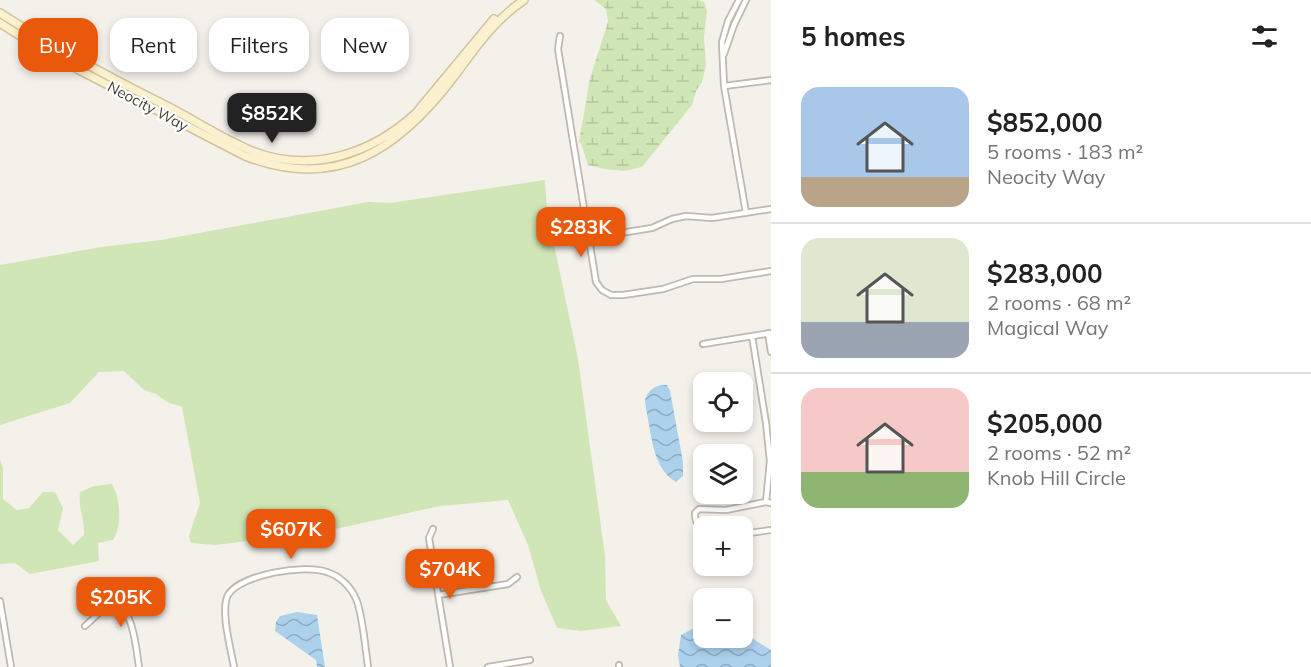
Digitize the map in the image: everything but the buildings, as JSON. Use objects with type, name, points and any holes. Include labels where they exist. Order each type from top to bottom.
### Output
[{"type":"street","name":"Neocity Way","points":[[0,13],[57,49],[237,144],[276,161],[303,161],[334,158],[363,149],[385,138],[416,112],[478,35],[516,0]]},
{"type":"street","name":"Neocity Way","points":[[0,22],[52,56],[245,156],[304,168],[336,166],[371,154],[389,144],[423,116],[484,36],[524,0]]},
{"type":"street","points":[[739,0],[728,21],[722,42],[724,86],[746,213]]},
{"type":"street","points":[[724,54],[746,0]]},
{"type":"street","points":[[560,36],[558,49],[596,282],[602,290],[611,295],[623,295],[663,289],[693,279],[721,279],[771,272]]},
{"type":"street","points":[[724,86],[771,80]]},
{"type":"street","points":[[172,118],[175,111]]},
{"type":"street","points":[[589,238],[652,228],[672,219],[686,216],[712,218],[771,209]]},
{"type":"street","points":[[703,344],[770,333],[771,352]]},
{"type":"street","points":[[695,516],[699,509],[726,510],[768,502],[770,461],[752,336]]},
{"type":"street","points":[[433,529],[429,538],[450,667]]},
{"type":"street","points":[[753,532],[771,530]]},
{"type":"street","points":[[234,667],[225,611],[227,596],[238,584],[254,577],[298,570],[326,571],[345,582],[357,600],[368,667]]},
{"type":"street","points":[[438,595],[508,584],[517,577]]},
{"type":"street","points":[[0,601],[11,667]]},
{"type":"street","points":[[85,626],[104,609],[112,606],[124,609],[130,618],[139,667]]},
{"type":"street","points":[[488,667],[530,660]]},
{"type":"green space","points":[[594,0],[699,0],[704,2],[707,11],[704,37],[706,65],[702,82],[696,91],[692,105],[642,167],[624,171],[588,165],[579,142],[590,78],[608,22],[606,9]]},
{"type":"green space","points":[[545,180],[547,211],[578,359],[605,556],[606,600],[621,626],[581,631],[557,628],[541,591],[528,545],[508,500],[440,506],[340,528],[276,538],[215,545],[191,543],[189,536],[200,503],[182,407],[144,390],[124,371],[99,372],[70,403],[0,425],[0,265],[101,247],[161,240],[368,202],[390,203]]},
{"type":"green space","points":[[0,459],[3,468],[3,499],[17,510],[29,508],[43,492],[55,492],[63,508],[58,530],[73,545],[84,535],[80,492],[94,486],[112,484],[118,504],[118,527],[113,540],[98,543],[99,561],[30,574],[15,563],[0,564]]},
{"type":"water","points":[[661,385],[667,385],[670,391],[683,462],[683,476],[676,482],[669,477],[659,463],[646,407],[647,395]]},
{"type":"water","points":[[297,612],[317,615],[325,667],[317,667],[316,660],[275,631],[276,622],[280,616]]},
{"type":"water","points":[[693,629],[693,648],[753,648],[753,638],[771,650],[771,667],[680,667],[678,655],[681,635]]}]
